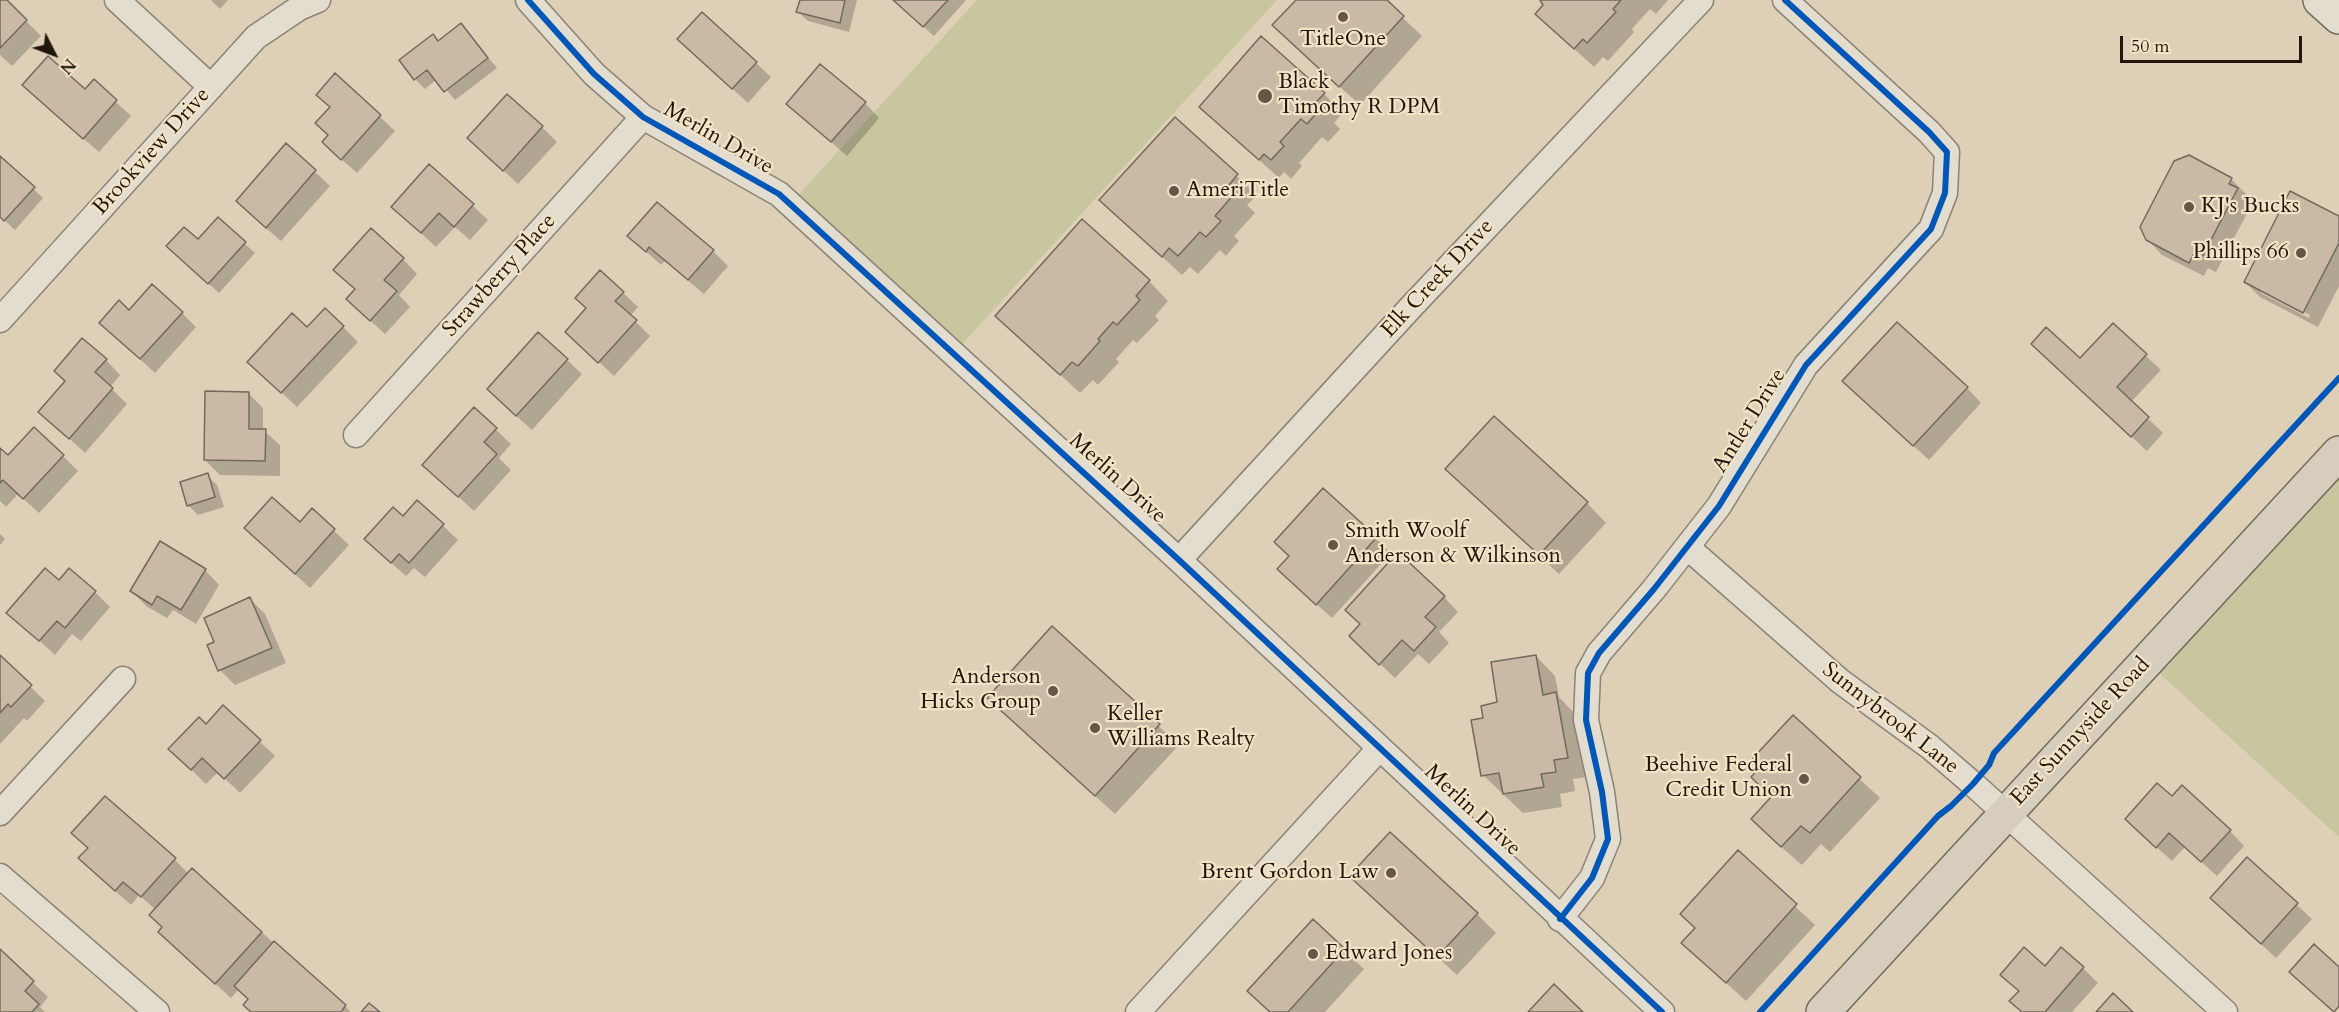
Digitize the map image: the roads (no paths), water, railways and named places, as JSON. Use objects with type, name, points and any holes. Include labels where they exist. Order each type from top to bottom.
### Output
[{"type":"main road","points":[[2320,0],[2339,17]]},
{"type":"main road","name":"East Sunnyside Road","points":[[1823,1012],[2339,453]]},
{"type":"street","points":[[117,0],[211,87]]},
{"type":"street","name":"Brookview Drive","points":[[0,320],[256,37],[299,8],[318,0]]},
{"type":"street","name":"Merlin Drive","points":[[528,0],[594,74],[644,117],[779,194],[1179,561],[1662,1012]]},
{"type":"street","name":"Elk Creek Drive","points":[[1179,561],[1412,306],[1701,0]]},
{"type":"street","name":"Antler Drive","points":[[1560,919],[1592,878],[1608,839],[1602,792],[1586,720],[1588,673],[1599,653],[1719,506],[1806,365],[1931,229],[1945,193],[1947,152],[1929,132],[1785,0]]},
{"type":"street","name":"Strawberry Place","points":[[356,435],[644,117]]},
{"type":"street","name":"Sunnybrook Lane","points":[[1687,547],[1839,681],[1930,747],[2007,813],[2225,1012]]},
{"type":"street","points":[[0,813],[123,679]]},
{"type":"street","points":[[1138,1012],[1379,749]]},
{"type":"street","points":[[0,876],[158,1012]]},
{"type":"place","name":"TitleOne","points":[[1343,17]]},
{"type":"place","name":"Black Timothy R DPM","points":[[1265,96]]},
{"type":"place","name":"AmeriTitle","points":[[1174,191]]},
{"type":"place","name":"KJ's Bucks","points":[[2189,207]]},
{"type":"place","name":"Phillips 66","points":[[2301,253]]},
{"type":"place","name":"Smith Woolf Anderson & Wilkinson","points":[[1333,545]]},
{"type":"place","name":"Anderson Hicks Group","points":[[1053,691]]},
{"type":"place","name":"Keller Williams Realty","points":[[1095,728]]},
{"type":"place","name":"Beehive Federal Credit Union","points":[[1804,779]]},
{"type":"place","name":"Brent Gordon Law","points":[[1391,873]]},
{"type":"place","name":"Edward Jones","points":[[1313,954]]}]
